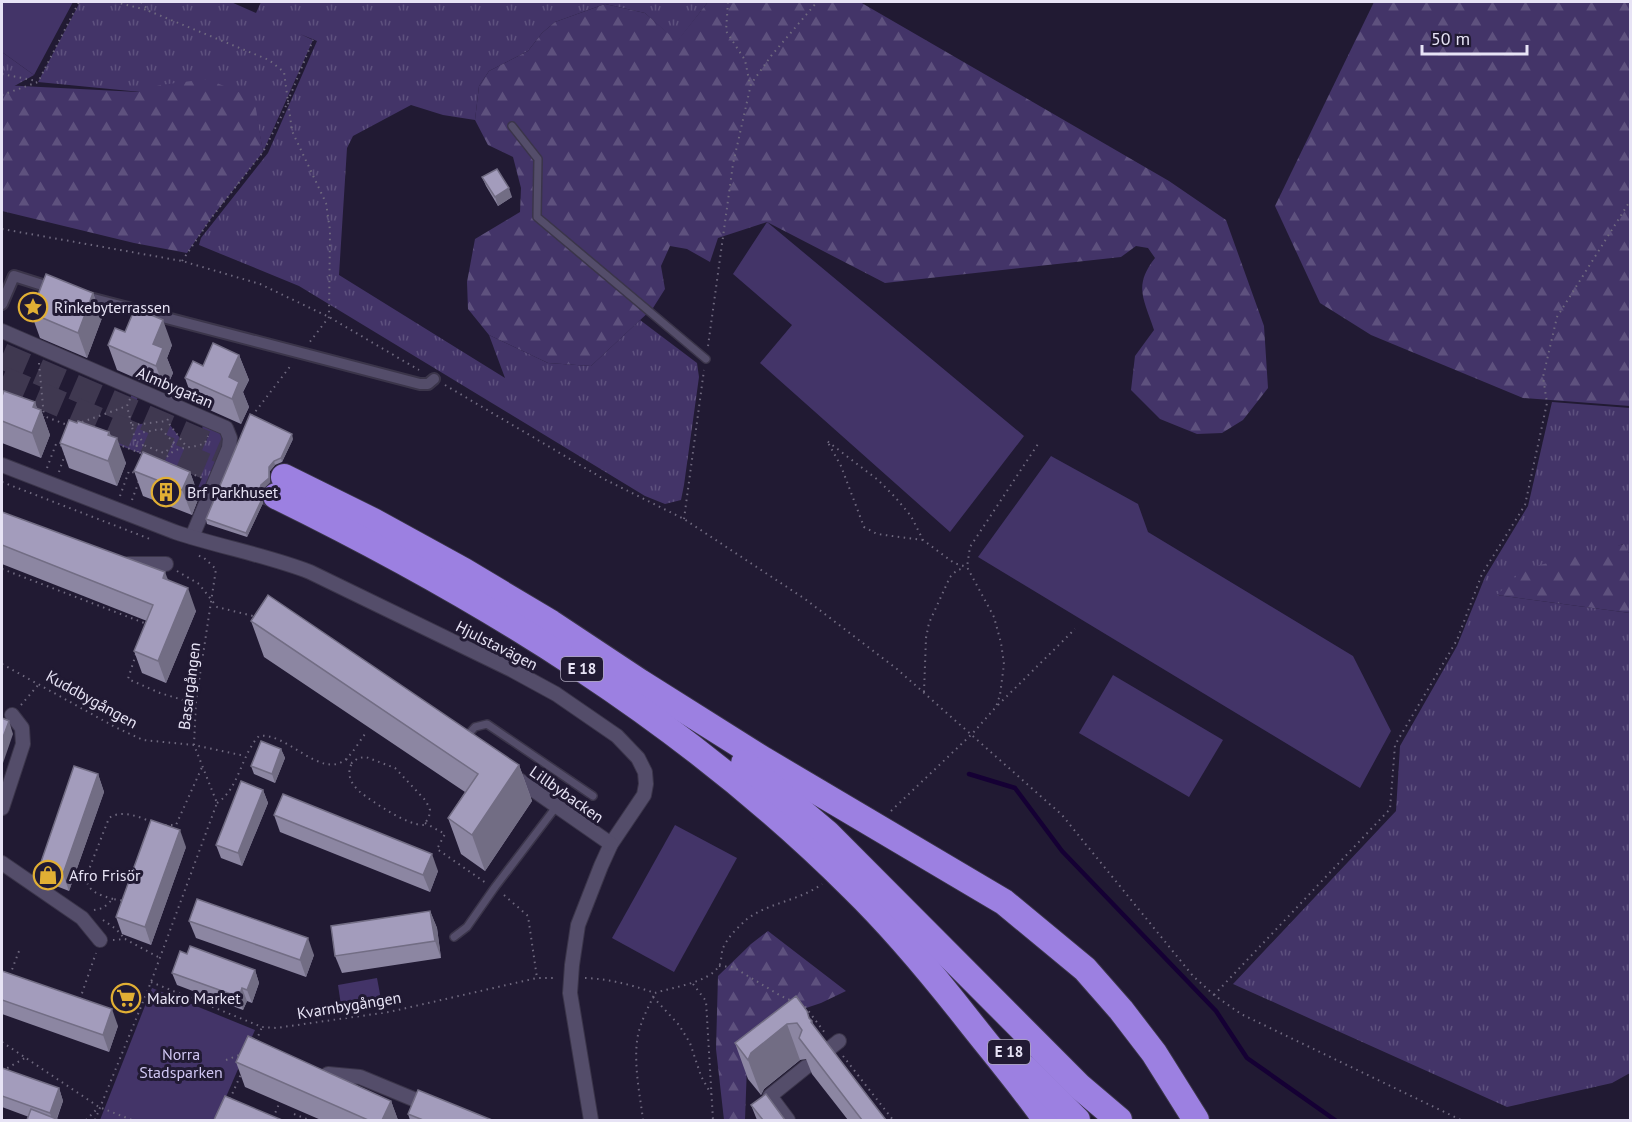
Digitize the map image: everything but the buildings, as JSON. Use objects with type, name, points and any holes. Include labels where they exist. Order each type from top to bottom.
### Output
[{"type":"highway","name":"E 18","points":[[1077,1120],[939,984],[855,889],[710,761],[629,700],[541,640],[365,539],[280,487],[373,521],[464,571],[551,623],[640,682],[721,744],[826,833],[1079,1086],[1119,1120]]},
{"type":"highway","points":[[640,682],[764,760],[1004,902],[1084,969],[1121,1010],[1154,1053],[1196,1120]]},
{"type":"highway","points":[[939,984],[1029,1095],[1046,1120]]},
{"type":"street","points":[[2,304],[14,276],[81,296],[420,384],[428,384],[434,379]]},
{"type":"street","name":"Almbygatan","points":[[2,331],[226,428],[230,441],[229,448],[190,544]]},
{"type":"street","name":"Hjulstavägen","points":[[2,465],[190,544],[278,560],[310,572],[512,670],[556,694],[617,736],[638,758],[645,772],[644,795],[611,844],[578,925],[572,965],[570,993],[591,1120]]},
{"type":"street","points":[[110,558],[132,565],[166,564]]},
{"type":"street","points":[[2,808],[23,744],[21,728],[12,715]]},
{"type":"street","name":"Lillbybacken","points":[[500,767],[611,844]]},
{"type":"street","points":[[2,863],[82,918],[100,940]]},
{"type":"street","points":[[788,1120],[770,1096],[806,1067]]},
{"type":"street","points":[[328,1074],[360,1077],[417,1106],[464,1120]]},
{"type":"lane","points":[[512,126],[538,159],[537,217],[706,358]]},
{"type":"lane","points":[[462,741],[475,727],[487,724],[593,796]]},
{"type":"lane","points":[[454,937],[467,927],[556,807]]},
{"type":"path","points":[[2,95],[38,82],[79,2]]},
{"type":"path","points":[[115,2],[149,11],[269,60],[284,72],[292,131],[326,203],[330,230],[328,317],[309,342]]},
{"type":"path","points":[[141,2],[149,11]]},
{"type":"path","points":[[684,519],[733,164],[750,88],[745,60],[726,31],[728,2]]},
{"type":"path","points":[[750,88],[771,56],[817,2]]},
{"type":"path","points":[[182,261],[212,217],[262,152],[288,101],[313,40]]},
{"type":"path","points":[[2,74],[38,82]]},
{"type":"path","points":[[1214,995],[1390,809],[1395,745],[1457,640],[1482,574],[1525,505],[1547,403],[1543,377],[1557,317],[1630,201]]},
{"type":"path","points":[[2,228],[182,261],[260,284],[328,317],[602,478],[684,519],[805,599],[897,669],[972,734],[1062,815],[1193,976],[1214,995],[1241,1014],[1461,1120]]},
{"type":"path","points":[[39,360],[44,417]]},
{"type":"path","points":[[249,420],[285,374]]},
{"type":"path","points":[[135,387],[127,406],[138,452]]},
{"type":"path","points":[[80,423],[127,406]]},
{"type":"path","points":[[167,421],[171,411]]},
{"type":"path","points":[[38,414],[70,426]]},
{"type":"path","points":[[132,425],[167,421]]},
{"type":"path","points":[[167,421],[186,446]]},
{"type":"path","points":[[172,466],[164,462],[166,457],[171,452],[186,446],[197,447],[205,443],[214,422]]},
{"type":"path","points":[[136,446],[143,445],[164,453],[175,444],[161,429],[139,433],[143,445]]},
{"type":"path","points":[[168,436],[175,432]]},
{"type":"path","points":[[109,441],[143,454]]},
{"type":"path","points":[[923,540],[877,534],[864,527],[841,466],[827,441],[895,496],[911,516],[923,540],[954,563],[967,567]]},
{"type":"path","points":[[996,707],[1004,664],[1001,642],[993,617],[967,567],[970,547],[1040,441]]},
{"type":"path","points":[[47,468],[56,444],[67,448],[59,473]]},
{"type":"path","points":[[120,496],[129,471],[141,475],[132,500]]},
{"type":"path","points":[[188,472],[214,483]]},
{"type":"path","points":[[2,483],[155,540]]},
{"type":"path","name":"Basargången","points":[[190,544],[216,569],[196,704],[194,746],[217,803]]},
{"type":"path","points":[[166,564],[199,584],[217,607],[257,617]]},
{"type":"path","points":[[924,692],[926,638],[929,623],[950,577],[957,570],[967,567]]},
{"type":"path","points":[[2,568],[147,624]]},
{"type":"path","points":[[891,811],[972,734],[1075,629]]},
{"type":"path","points":[[140,646],[128,679],[160,693],[196,704]]},
{"type":"path","name":"Kuddbygången","points":[[2,663],[115,727],[143,740],[194,746],[246,756]]},
{"type":"path","points":[[12,715],[39,684]]},
{"type":"path","points":[[95,1120],[151,982],[217,803],[227,797],[254,741],[264,735],[281,741],[323,763],[335,765],[346,759],[365,734]]},
{"type":"path","points":[[366,757],[395,768],[426,801],[430,810],[424,825],[406,821],[360,792],[349,774],[352,763],[358,758],[366,757]]},
{"type":"path","points":[[346,759],[352,763]]},
{"type":"path","points":[[125,901],[91,890],[86,883],[86,877],[110,818],[115,814],[124,813],[160,825],[176,825],[202,765]]},
{"type":"path","points":[[425,823],[445,834],[437,849],[494,888]]},
{"type":"path","points":[[582,978],[601,978],[656,993],[693,984],[719,966],[723,948],[732,933],[746,920],[762,909],[810,893],[826,881]]},
{"type":"path","points":[[504,895],[528,915],[537,978]]},
{"type":"path","points":[[88,911],[103,908],[113,899]]},
{"type":"path","points":[[79,1001],[100,940],[125,939],[160,958]]},
{"type":"path","points":[[9,975],[19,951]]},
{"type":"path","points":[[719,966],[733,968],[781,996],[804,1005],[893,1120]]},
{"type":"path","name":"Kvarnbygången","points":[[151,982],[262,1027],[299,1025],[389,1012],[537,978],[556,978]]},
{"type":"path","points":[[693,984],[706,1001],[713,1120]]},
{"type":"path","points":[[643,1120],[637,1068],[637,1040],[642,1022],[656,993]]},
{"type":"path","points":[[653,997],[680,1025],[690,1043],[701,1076],[712,1095]]},
{"type":"path","points":[[254,1046],[262,1027]]},
{"type":"path","points":[[2,1042],[99,1107],[132,1120]]},
{"type":"path","points":[[226,1060],[246,1053]]},
{"type":"path","points":[[2,1071],[25,1058]]},
{"type":"path","points":[[229,1103],[242,1074]]},
{"type":"path","points":[[268,1120],[273,1117],[279,1104]]},
{"type":"path","points":[[86,1120],[99,1107]]},
{"type":"path","points":[[294,1114],[309,1120]]},
{"type":"green space","points":[[2,2],[73,2],[34,75],[2,52]]},
{"type":"green space","points":[[80,2],[231,2],[256,13],[261,2],[708,2],[677,42],[645,13],[605,4],[555,22],[542,33],[528,51],[489,71],[479,86],[475,120],[443,115],[411,105],[353,136],[347,148],[339,275],[505,378],[489,335],[548,363],[591,366],[640,320],[697,363],[699,377],[681,500],[665,504],[645,496],[299,286],[199,245],[201,238],[268,153],[317,41],[300,34],[313,40],[263,152],[254,103],[38,82]]},
{"type":"green space","points":[[708,2],[860,2],[1169,181],[1226,220],[1264,326],[1268,388],[1243,420],[1222,433],[1197,434],[1160,419],[1131,390],[1135,356],[1154,330],[1144,301],[1142,285],[1148,268],[1155,258],[1148,248],[1136,246],[1121,257],[885,283],[767,222],[718,238],[710,262],[687,249],[670,246],[661,266],[665,289],[653,308],[591,366],[548,363],[489,335],[468,309],[467,282],[475,239],[520,212],[521,188],[513,157],[488,145],[475,120],[479,86],[489,71],[528,51],[542,33],[555,22],[605,4],[645,13],[677,41]]},
{"type":"green space","points":[[1374,2],[1630,2],[1630,406],[1523,398],[1371,335],[1320,303],[1275,206]]},
{"type":"green space","points":[[2,52],[34,75],[2,93]]},
{"type":"green space","points":[[207,79],[246,95],[255,103],[263,152],[187,253],[134,243],[2,211],[2,85],[138,92],[160,85]]},
{"type":"green space","points":[[767,222],[1024,436],[950,532],[760,363],[792,325],[733,274]]},
{"type":"green space","points":[[134,389],[223,431],[225,446],[200,498],[178,488],[180,481],[198,488],[202,478],[109,441],[110,437],[124,441],[127,437],[120,409],[127,406],[132,425],[167,421],[186,446],[197,447],[205,443],[209,434],[202,431],[203,423],[138,397],[135,404],[129,401]]},
{"type":"green space","points":[[1552,402],[1630,408],[1630,555],[1623,544],[1497,595],[1630,613],[1630,1073],[1612,1083],[1507,1107],[1233,984],[1396,811],[1400,746],[1457,646],[1485,577],[1528,506]]},
{"type":"green space","points":[[1051,456],[1138,504],[1148,532],[1353,656],[1391,731],[1360,788],[978,557]]},
{"type":"green space","points":[[1624,544],[1630,555],[1630,613],[1497,595],[1524,569]]},
{"type":"green space","points":[[1113,675],[1223,740],[1189,797],[1079,733]]},
{"type":"green space","points":[[675,825],[737,858],[674,972],[612,938]]},
{"type":"green space","points":[[768,931],[846,991],[821,1003],[785,1015],[748,1038],[745,1120],[724,1120],[716,1049],[718,976]]},
{"type":"green space","points":[[377,978],[382,1005],[342,1012],[338,985]]},
{"type":"green space","name":"Norra Stadsparken","points":[[152,988],[255,1030],[216,1120],[100,1120]]},
{"type":"waterway","points":[[969,774],[1015,788],[1062,851],[1216,1011],[1247,1058],[1335,1120]]},
{"type":"tunnel","points":[[2,356],[253,464]]},
{"type":"tunnel","points":[[2,379],[276,496]]},
{"type":"place","name":"Rinkebyterrassen","points":[[33,307]]},
{"type":"place","name":"Brf Parkhuset","points":[[166,492]]},
{"type":"place","name":"Afro Frisör","points":[[48,875]]},
{"type":"place","name":"Makro Market","points":[[126,998]]}]
